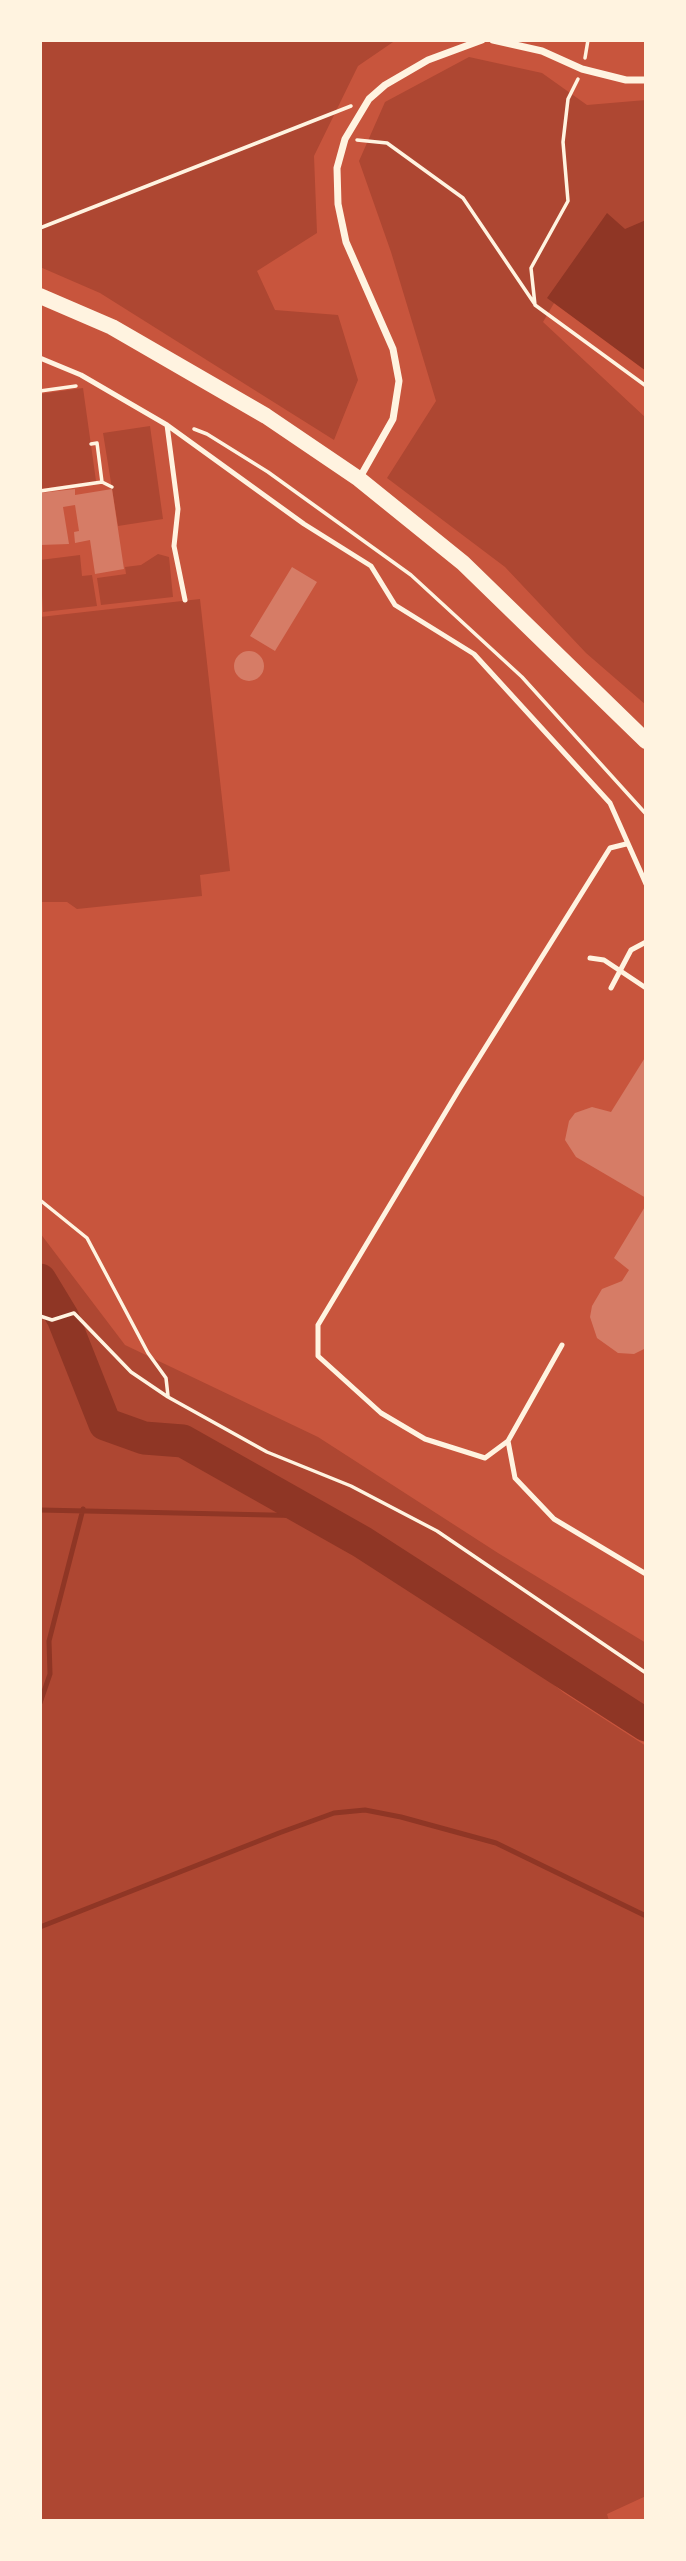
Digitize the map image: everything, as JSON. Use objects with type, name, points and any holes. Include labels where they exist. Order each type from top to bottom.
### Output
[{"type":"main road","points":[[40,296],[112,327],[266,416],[359,479],[463,563],[646,741]]},
{"type":"street","points":[[359,479],[393,419],[399,382],[393,349],[346,242],[338,204],[337,168],[345,139],[369,99],[385,85],[428,60],[482,40]]},
{"type":"street","points":[[493,40],[542,51],[583,69],[626,80],[646,80]]},
{"type":"lane","points":[[40,358],[95,383],[167,425],[304,524],[371,566],[395,605],[474,654],[610,803],[646,884]]},
{"type":"lane","points":[[167,425],[178,509],[174,546],[185,600]]},
{"type":"lane","points":[[562,1345],[508,1441],[485,1458],[425,1439],[382,1413],[318,1356],[318,1325],[610,848],[626,844]]},
{"type":"lane","points":[[611,988],[631,950],[646,942]]},
{"type":"lane","points":[[590,958],[604,960],[621,969],[646,988]]},
{"type":"lane","points":[[508,1441],[515,1478],[554,1519],[646,1574]]},
{"type":"path","points":[[535,305],[531,268],[568,201],[563,142],[568,99],[583,69],[588,40]]},
{"type":"path","points":[[40,228],[369,99]]},
{"type":"path","points":[[345,139],[387,143],[463,198],[535,305],[646,386]]},
{"type":"path","points":[[40,391],[95,383]]},
{"type":"path","points":[[186,426],[207,434],[268,472],[411,575],[522,677],[646,814]]},
{"type":"path","points":[[91,444],[97,443],[102,482]]},
{"type":"path","points":[[40,491],[102,482],[112,488]]},
{"type":"path","points":[[40,1200],[87,1238],[148,1353],[166,1378],[168,1396]]},
{"type":"path","points":[[40,1316],[52,1320],[74,1313],[131,1373],[267,1452],[351,1486],[437,1531],[646,1673]]},
{"type":"shaded area","points":[[40,40],[396,40],[358,66],[314,156],[317,233],[257,271],[275,310],[338,315],[358,380],[334,440],[100,293],[40,267]]},
{"type":"shaded area","points":[[469,57],[542,73],[587,105],[646,100],[646,257],[592,238],[543,322],[646,418],[646,705],[586,653],[505,567],[387,478],[436,401],[391,252],[359,161],[385,102]]},
{"type":"shaded area","points":[[607,213],[625,229],[646,220],[646,371],[547,298]]},
{"type":"shaded area","points":[[83,388],[96,481],[40,489],[40,394]]},
{"type":"shaded area","points":[[150,426],[163,519],[118,526],[103,433]]},
{"type":"shaded area","points":[[158,554],[169,557],[173,597],[101,605],[97,578],[126,574],[125,567],[141,565]]},
{"type":"shaded area","points":[[80,555],[82,576],[92,575],[97,606],[43,612],[40,560]]},
{"type":"shaded area","points":[[200,599],[230,871],[200,875],[202,896],[77,909],[67,902],[40,902],[40,617]]},
{"type":"shaded area","points":[[40,1233],[125,1345],[318,1437],[498,1553],[646,1643],[646,1733],[467,1615],[564,1693],[646,1746],[646,2496],[607,2514],[609,2521],[40,2521]]},
{"type":"building","points":[[75,489],[75,495],[112,489],[124,569],[95,574],[90,540],[75,543],[74,532],[79,531],[75,505],[63,507],[69,544],[40,545],[40,493]]},
{"type":"building","points":[[292,567],[317,582],[275,651],[250,636]]},
{"type":"building","points":[[249,651],[260,655],[264,666],[260,677],[249,681],[238,677],[234,666],[238,655]]},
{"type":"building","points":[[646,1056],[646,1198],[576,1157],[565,1140],[569,1121],[575,1113],[592,1107],[611,1112]]},
{"type":"building","points":[[646,1205],[646,1348],[634,1354],[618,1353],[597,1338],[590,1317],[592,1306],[602,1289],[622,1281],[629,1270],[614,1258]]},
{"type":"waterway","points":[[40,1280],[63,1318],[105,1424],[144,1438],[183,1441],[362,1542],[646,1725]]},
{"type":"waterway","points":[[40,1703],[50,1674],[49,1641],[83,1509]]},
{"type":"waterway","points":[[40,1510],[316,1516]]},
{"type":"waterway","points":[[40,1927],[334,1813],[365,1810],[496,1843],[646,1916]]}]
